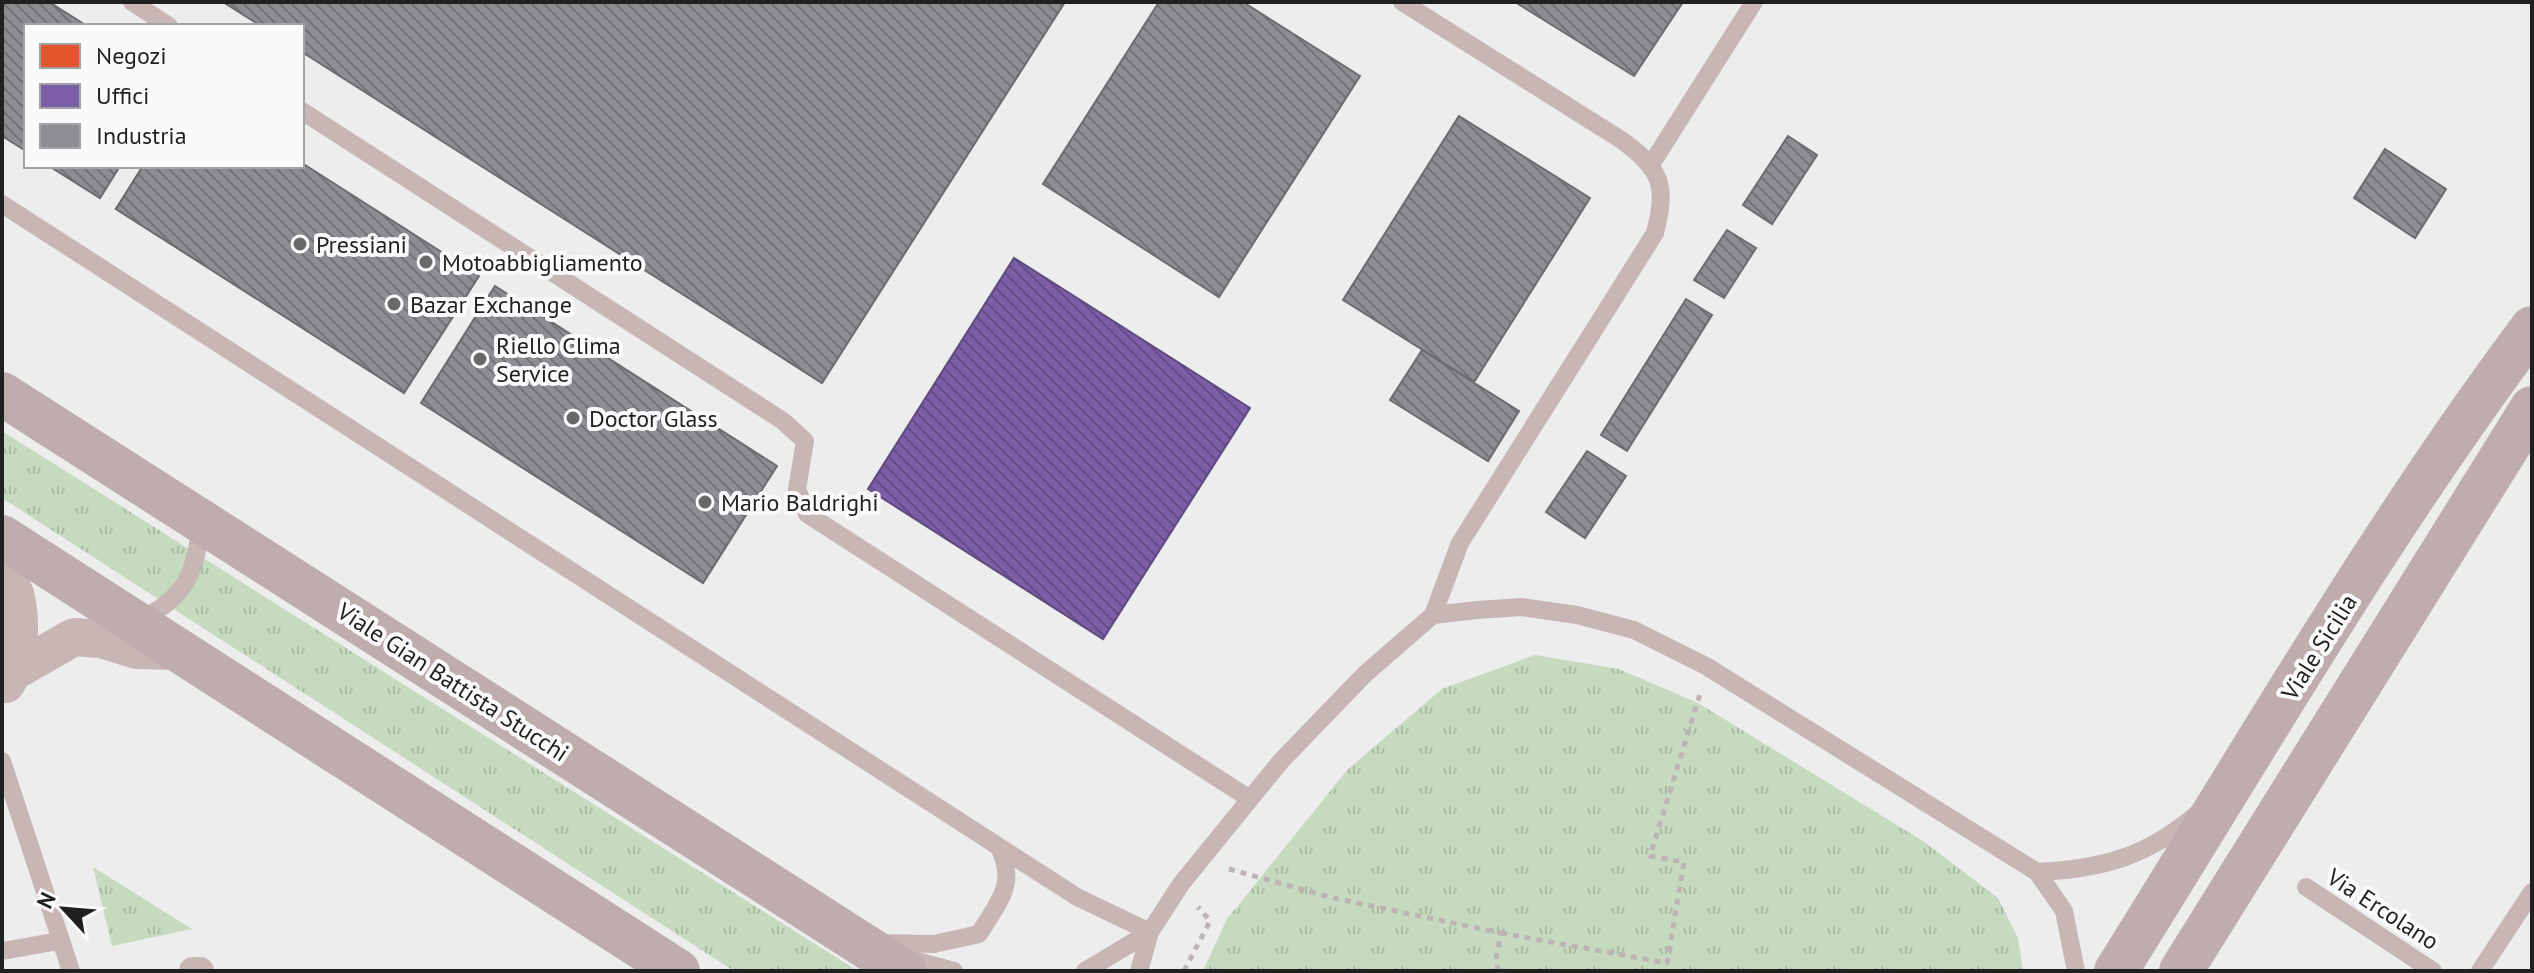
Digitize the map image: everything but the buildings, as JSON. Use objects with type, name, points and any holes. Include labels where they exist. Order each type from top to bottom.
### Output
[{"type":"main road","name":"Viale Sicilia","points":[[2116,971],[2428,475],[2532,328]]},
{"type":"main road","name":"Viale Gian Battista Stucchi","points":[[2,394],[904,971]]},
{"type":"main road","points":[[2181,971],[2532,408]]},
{"type":"main road","points":[[2,537],[678,971]]},
{"type":"street","points":[[2,571],[15,594],[18,641],[8,681]]},
{"type":"street","points":[[8,681],[42,652],[74,637],[101,639],[137,650],[179,651]]},
{"type":"street","points":[[193,971],[200,971]]},
{"type":"lane","points":[[132,2],[166,24]]},
{"type":"lane","points":[[1139,971],[1150,932],[1175,892],[1281,761],[1365,674],[1433,615],[1460,543],[1655,233],[1664,200],[1652,163],[1623,141],[1402,2]]},
{"type":"lane","points":[[1652,163],[1754,2]]},
{"type":"lane","points":[[304,112],[783,421],[805,441],[797,489],[807,514],[1250,799]]},
{"type":"lane","points":[[2,204],[1077,897],[1150,932]]},
{"type":"lane","points":[[135,622],[164,608],[187,583],[195,564],[201,521]]},
{"type":"lane","points":[[1433,615],[1521,607],[1577,615],[1634,630],[1706,666],[2037,872],[2064,911],[2076,971]]},
{"type":"lane","points":[[2,761],[71,971]]},
{"type":"lane","points":[[2037,872],[2087,870],[2112,864],[2188,822],[2235,779]]},
{"type":"lane","points":[[860,943],[934,944],[979,934],[1005,891],[1009,867],[998,845]]},
{"type":"lane","name":"Via Ercolano","points":[[2306,887],[2433,971]]},
{"type":"lane","points":[[2480,971],[2532,892]]},
{"type":"lane","points":[[1085,971],[1150,932]]},
{"type":"lane","points":[[2,951],[59,941]]},
{"type":"lane","points":[[860,943],[954,971]]},
{"type":"path","points":[[1203,857],[1242,875],[1501,933],[1667,963],[1684,862],[1650,856],[1706,666]]},
{"type":"path","points":[[1175,892],[1195,904],[1210,921],[1184,971]]},
{"type":"path","points":[[1498,971],[1496,959],[1501,933]]},
{"type":"green space","points":[[2,431],[858,971],[734,971],[2,498]]},
{"type":"green space","points":[[1535,655],[1619,669],[1698,703],[1923,841],[1998,898],[2018,938],[2023,971],[1203,971],[1227,919],[1348,769],[1442,689]]},
{"type":"green space","points":[[93,867],[192,929],[112,946]]},
{"type":"place","name":"Pressiani","points":[[300,244]]},
{"type":"place","name":"Motoabbigliamento","points":[[426,262]]},
{"type":"place","name":"Bazar Exchange","points":[[394,304]]},
{"type":"place","name":"Riello Clima Service","points":[[480,359]]},
{"type":"place","name":"Doctor Glass","points":[[573,418]]},
{"type":"place","name":"Mario Baldrighi","points":[[705,502]]}]
